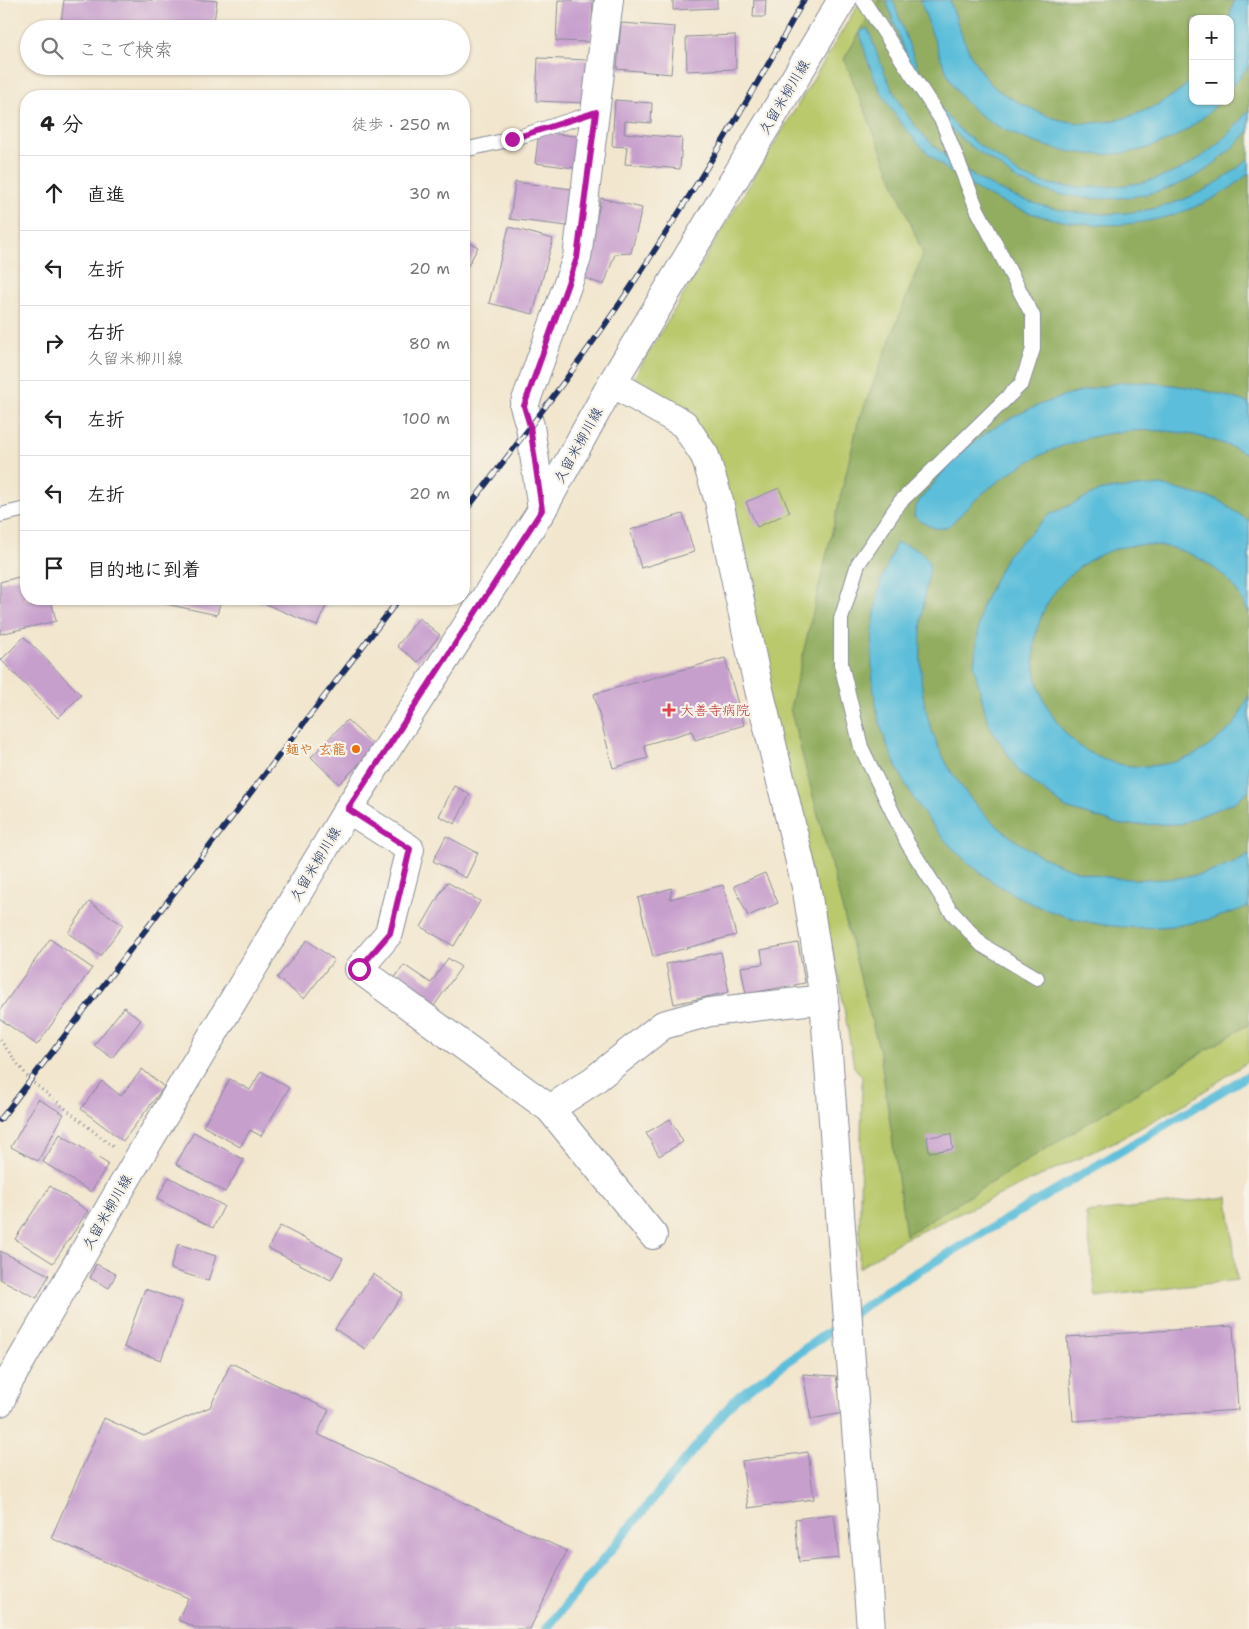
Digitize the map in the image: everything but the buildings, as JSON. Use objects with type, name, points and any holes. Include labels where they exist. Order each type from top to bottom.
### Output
[{"type":"street","points":[[542,510],[530,426],[524,406],[577,258],[609,0]]},
{"type":"street","name":"久留米柳川線","points":[[0,1402],[8,1383],[135,1164],[348,809],[542,510],[612,383],[842,0]]},
{"type":"street","points":[[612,383],[684,424],[705,456],[719,501],[757,681],[807,891],[824,999],[871,1629]]},
{"type":"street","points":[[348,809],[410,849],[390,933],[359,969],[550,1109],[653,1235]]},
{"type":"street","points":[[550,1109],[594,1080],[663,1025],[710,1012],[824,999]]},
{"type":"lane","points":[[863,0],[942,121],[976,209],[1033,316],[1033,349],[1022,383],[900,502],[858,564],[841,618],[841,664],[861,747],[908,844],[950,910],[982,945],[1037,978]]},
{"type":"lane","points":[[470,149],[512,139],[596,112]]},
{"type":"lane","points":[[0,515],[20,510]]},
{"type":"path","points":[[0,1040],[30,1080],[135,1164]]},
{"type":"green space","points":[[861,0],[1249,0],[1249,1061],[1188,1102],[1114,1142],[902,1240],[859,1268],[862,1077],[854,1067],[838,972],[690,419],[658,404],[634,377]]},
{"type":"green space","points":[[879,0],[1249,0],[1249,1024],[906,1235],[880,1053],[790,708],[858,423],[923,254],[844,59]]},
{"type":"green space","points":[[1228,1197],[1237,1280],[1096,1297],[1086,1213]]},
{"type":"water","points":[[886,0],[893,0],[920,72],[934,99],[943,111],[968,137],[1025,177],[1060,186],[1078,187],[1121,186],[1143,182],[1182,168],[1200,158],[1217,145],[1249,110],[1249,131],[1210,167],[1167,189],[1143,195],[1118,198],[1068,196],[1044,190],[1014,177],[968,144],[941,118],[919,84],[901,43]]},
{"type":"water","points":[[920,0],[950,0],[970,54],[989,82],[1010,98],[1050,117],[1083,123],[1118,120],[1151,108],[1189,82],[1189,105],[1216,105],[1178,135],[1155,146],[1131,152],[1106,154],[1080,153],[1028,140],[992,123],[976,112],[962,98],[944,65]]},
{"type":"water","points":[[1234,0],[1249,0],[1249,66],[1234,84],[1234,15],[1230,15]]},
{"type":"water","points":[[868,29],[891,86],[905,112],[924,136],[959,166],[998,189],[1040,205],[1084,213],[1128,213],[1171,204],[1212,186],[1249,158],[1249,173],[1231,188],[1188,210],[1166,217],[1117,225],[1067,222],[1019,209],[974,188],[934,158],[900,122],[875,79],[860,31]]},
{"type":"water","points":[[1124,382],[1188,387],[1249,403],[1249,455],[1220,442],[1189,434],[1159,431],[1128,431],[1097,436],[1067,444],[1038,456],[1011,472],[967,507],[948,526],[934,528],[914,516],[920,499],[952,462],[972,443],[995,427],[1043,403]]},
{"type":"water","points":[[1161,485],[1218,500],[1249,521],[1249,613],[1229,581],[1188,553],[1146,545],[1106,553],[1071,574],[1047,605],[1035,644],[1039,686],[1063,730],[1071,739],[1090,753],[1101,758],[1124,765],[1136,766],[1158,765],[1178,761],[1196,754],[1234,725],[1249,696],[1249,790],[1235,802],[1180,824],[1121,825],[1066,808],[1019,772],[988,723],[974,666],[981,608],[1007,555],[1049,515],[1102,490]]},
{"type":"water","points":[[896,543],[912,547],[920,552],[929,564],[921,639],[921,670],[925,708],[938,745],[956,779],[981,810],[1010,836],[1043,857],[1079,871],[1117,878],[1168,879],[1185,877],[1218,869],[1249,855],[1249,906],[1200,921],[1151,927],[1102,925],[1055,913],[1011,893],[971,865],[936,830],[907,787],[893,759],[882,730],[874,695],[872,649],[876,604],[882,578]]},
{"type":"waterway","points":[[546,1629],[736,1398],[887,1290],[1249,1075]]},
{"type":"railway","points":[[470,505],[574,368],[636,279],[723,141],[804,0]]},
{"type":"railway","points":[[0,1120],[394,605]]},
{"type":"place","name":"大善寺病院","points":[[669,710]]},
{"type":"place","name":"麺や 玄龍","points":[[356,749]]},
{"type":"route","points":[[359,969],[390,933],[410,849],[348,809],[542,510],[530,426],[524,406],[577,258],[596,112],[512,139]]}]
